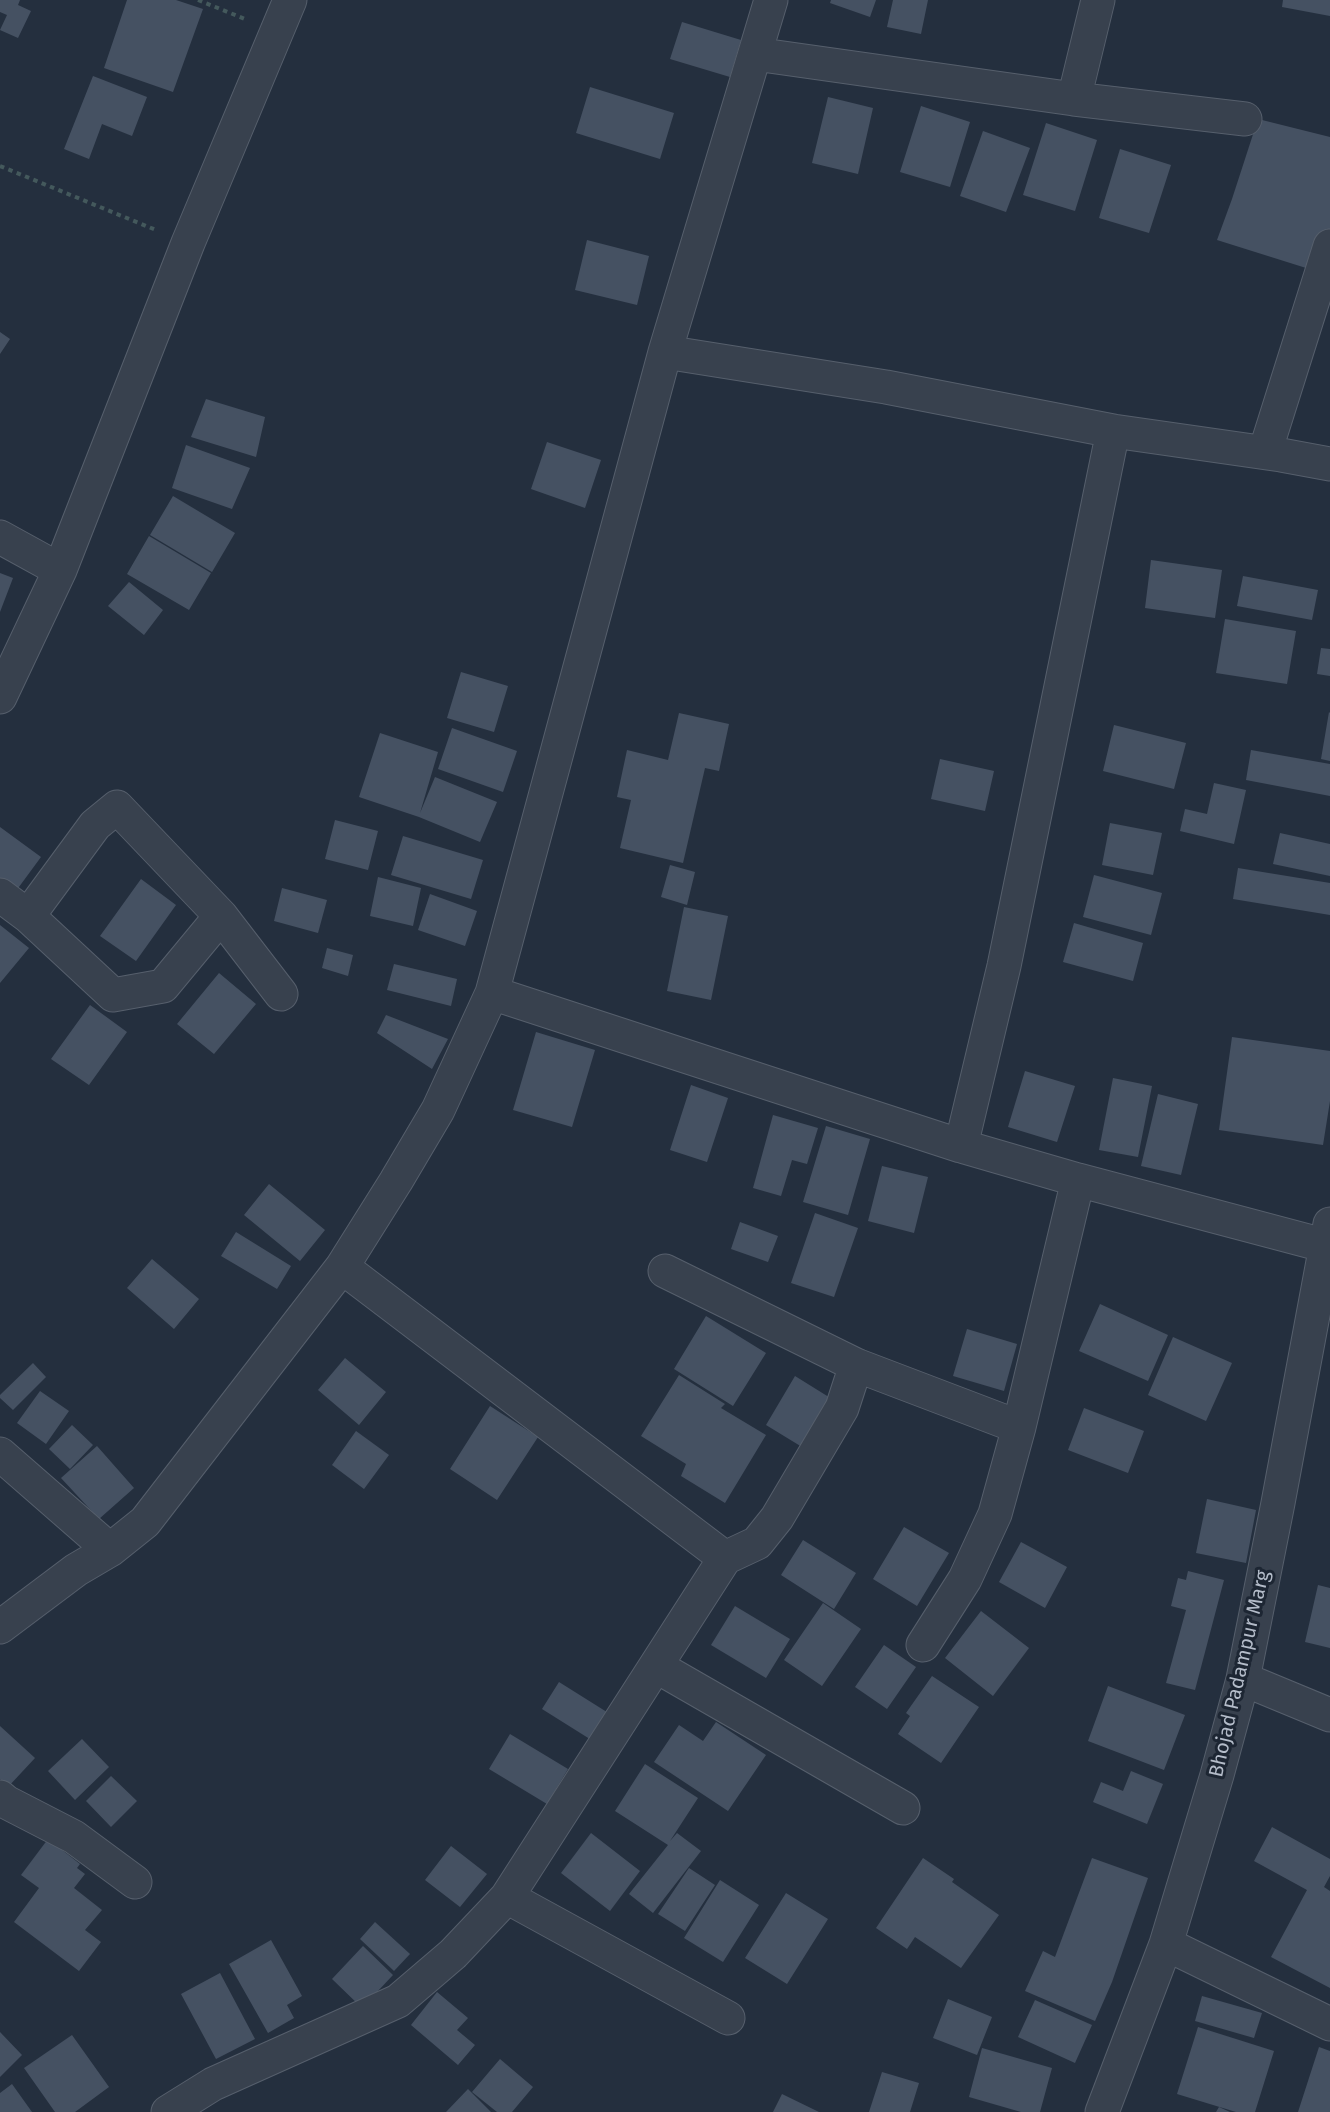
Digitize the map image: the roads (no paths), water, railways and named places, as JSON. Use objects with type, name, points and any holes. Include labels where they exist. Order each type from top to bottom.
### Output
[{"type":"street","points":[[0,697],[60,570],[188,243],[290,0]]},
{"type":"street","points":[[0,1627],[67,1577],[110,1550],[145,1522],[342,1267],[438,1110],[492,993],[665,352],[771,0]]},
{"type":"street","points":[[1074,99],[1098,0]]},
{"type":"street","points":[[755,54],[1074,99],[1245,119]]},
{"type":"street","points":[[1265,452],[1330,246]]},
{"type":"street","points":[[665,352],[886,387],[1113,431],[1265,452],[1330,464]]},
{"type":"street","points":[[961,1146],[1004,966],[1113,431]]},
{"type":"street","points":[[0,537],[60,570]]},
{"type":"street","points":[[28,916],[95,825],[117,807],[221,916],[280,994]]},
{"type":"street","points":[[0,895],[28,916],[113,995],[163,986],[221,916]]},
{"type":"street","points":[[492,993],[961,1146],[1078,1180],[1328,1235]]},
{"type":"street","points":[[923,1645],[964,1579],[996,1514],[1078,1180]]},
{"type":"street","name":"Bhojad Padampur Marg","points":[[1102,2112],[1166,1944],[1217,1775],[1243,1679],[1328,1235]]},
{"type":"street","points":[[342,1267],[725,1558]]},
{"type":"street","points":[[665,1271],[856,1365],[1019,1427]]},
{"type":"street","points":[[168,2112],[213,2084],[398,2001],[453,1954],[507,1897],[725,1558],[757,1543],[777,1518],[842,1408],[856,1365]]},
{"type":"street","points":[[0,1454],[110,1550]]},
{"type":"street","points":[[656,1666],[903,1808]]},
{"type":"street","points":[[1243,1679],[1330,1715]]},
{"type":"street","points":[[0,1797],[74,1837],[135,1882]]},
{"type":"street","points":[[507,1897],[728,2018]]},
{"type":"street","points":[[1166,1944],[1330,2024]]}]
